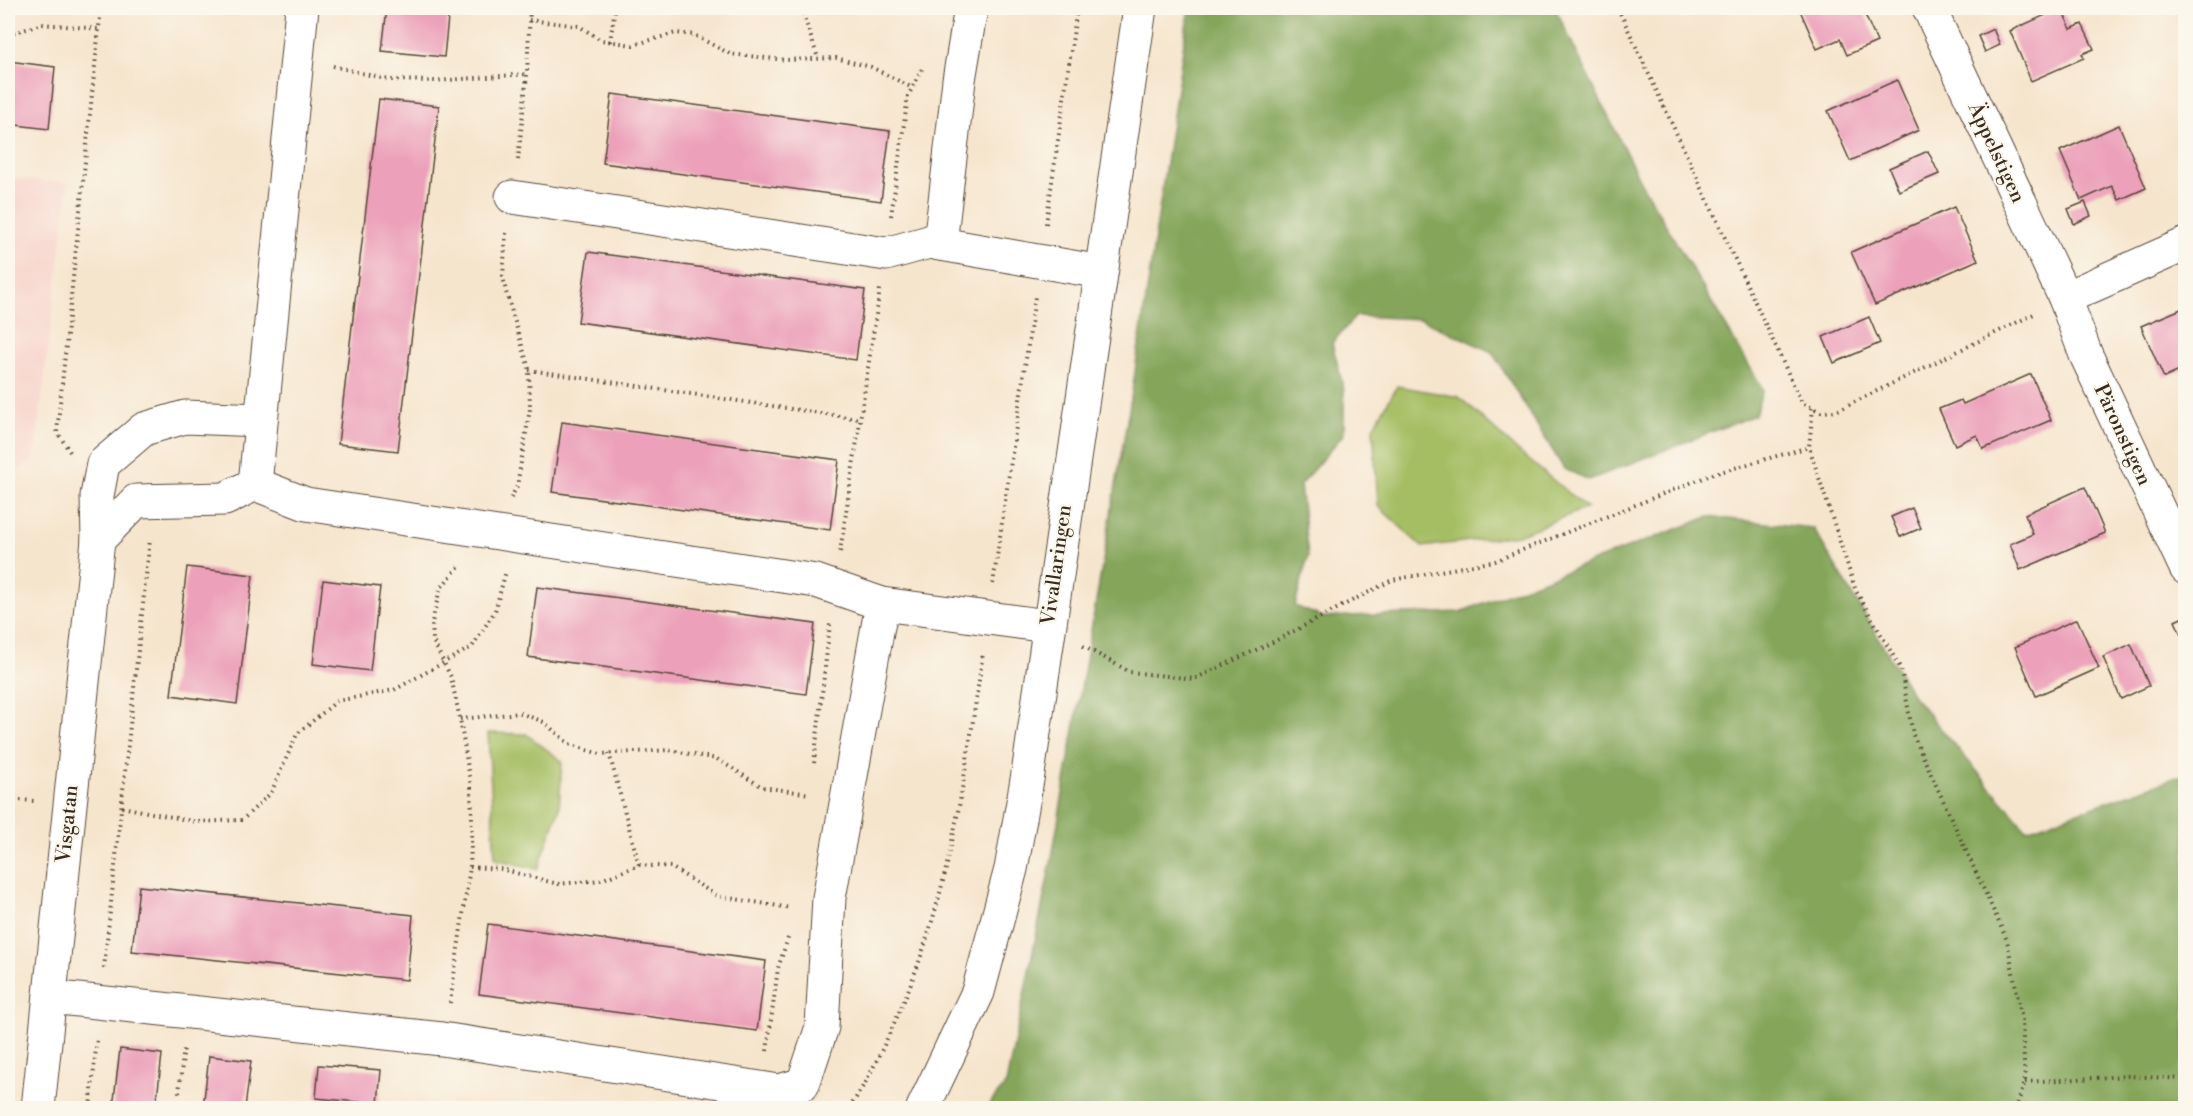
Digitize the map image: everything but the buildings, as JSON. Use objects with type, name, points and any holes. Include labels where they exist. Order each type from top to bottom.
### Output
[{"type":"street","points":[[255,484],[302,8]]},
{"type":"street","points":[[940,244],[959,81],[971,8]]},
{"type":"street","name":"Vivallaringen","points":[[923,1108],[978,992],[1000,920],[1028,774],[1140,8]]},
{"type":"street","name":"Äppelstigen","points":[[1929,8],[2066,298]]},
{"type":"street","points":[[512,197],[885,254],[929,242],[1101,272]]},
{"type":"street","points":[[2066,298],[2186,244]]},
{"type":"street","name":"Päronstigen","points":[[2066,298],[2086,355],[2186,568]]},
{"type":"street","name":"Visgatan","points":[[38,1108],[98,540],[97,496],[104,464],[144,429],[185,417],[260,420]]},
{"type":"street","points":[[98,540],[136,501],[225,499],[255,484],[306,504],[816,580],[882,604],[1048,626]]},
{"type":"street","points":[[50,997],[442,1039],[779,1091],[803,1084],[822,1027],[830,898],[882,604]]},
{"type":"path","points":[[97,496],[57,432],[101,8]]},
{"type":"path","points":[[610,42],[615,8]]},
{"type":"path","points":[[801,8],[818,58]]},
{"type":"path","points":[[849,1108],[865,1086],[910,989],[942,893],[958,825],[1077,8]]},
{"type":"path","points":[[1618,8],[1802,402],[1821,412],[1836,411],[2066,298]]},
{"type":"path","points":[[529,20],[579,26],[601,40],[633,45],[676,33],[693,34],[730,54],[785,60],[836,58],[871,67],[913,87]]},
{"type":"path","points":[[8,35],[42,24],[99,29]]},
{"type":"path","points":[[297,57],[389,81],[436,81],[527,74]]},
{"type":"path","points":[[529,370],[860,419]]},
{"type":"path","points":[[1813,408],[1809,447],[1856,591],[1901,669],[1913,735],[2007,940],[2022,1020],[2025,1082],[2016,1108]]},
{"type":"path","points":[[1048,626],[1130,672],[1194,679],[1275,641],[1392,580],[1495,561],[1713,474],[1809,447]]},
{"type":"path","points":[[90,1108],[153,501]]},
{"type":"path","points":[[122,807],[196,822],[242,820],[271,793],[297,734],[337,701],[394,690],[472,648],[495,611],[515,535]]},
{"type":"path","points":[[460,719],[520,713],[544,722],[569,744],[600,754],[669,750],[717,759],[762,787],[813,795]]},
{"type":"path","points":[[609,753],[639,865]]},
{"type":"path","points":[[470,867],[501,869],[558,884],[601,880],[639,865],[671,867],[717,896],[797,909]]},
{"type":"path","points":[[179,1093],[185,1038]]},
{"type":"path","points":[[2025,1082],[2128,1076],[2186,1078]]},
{"type":"path","points":[[516,1108],[544,1106],[550,1108]]},
{"type":"shaded area","points":[[8,178],[69,183],[34,460],[8,477]]},
{"type":"green space","points":[[1189,8],[1555,8],[1641,183],[1763,389],[1755,415],[1589,480],[1564,469],[1492,352],[1421,319],[1356,316],[1332,343],[1344,390],[1344,434],[1300,485],[1308,556],[1295,606],[1322,617],[1460,612],[1708,517],[1813,528],[1913,696],[2027,830],[2185,774],[2185,1108],[986,1108],[1006,1084],[1052,857],[1132,392]]},
{"type":"green space","points":[[1397,386],[1459,397],[1519,452],[1587,508],[1518,535],[1422,547],[1378,506],[1373,428]]},
{"type":"green space","points":[[488,733],[526,734],[562,761],[559,810],[538,869],[495,859]]}]
